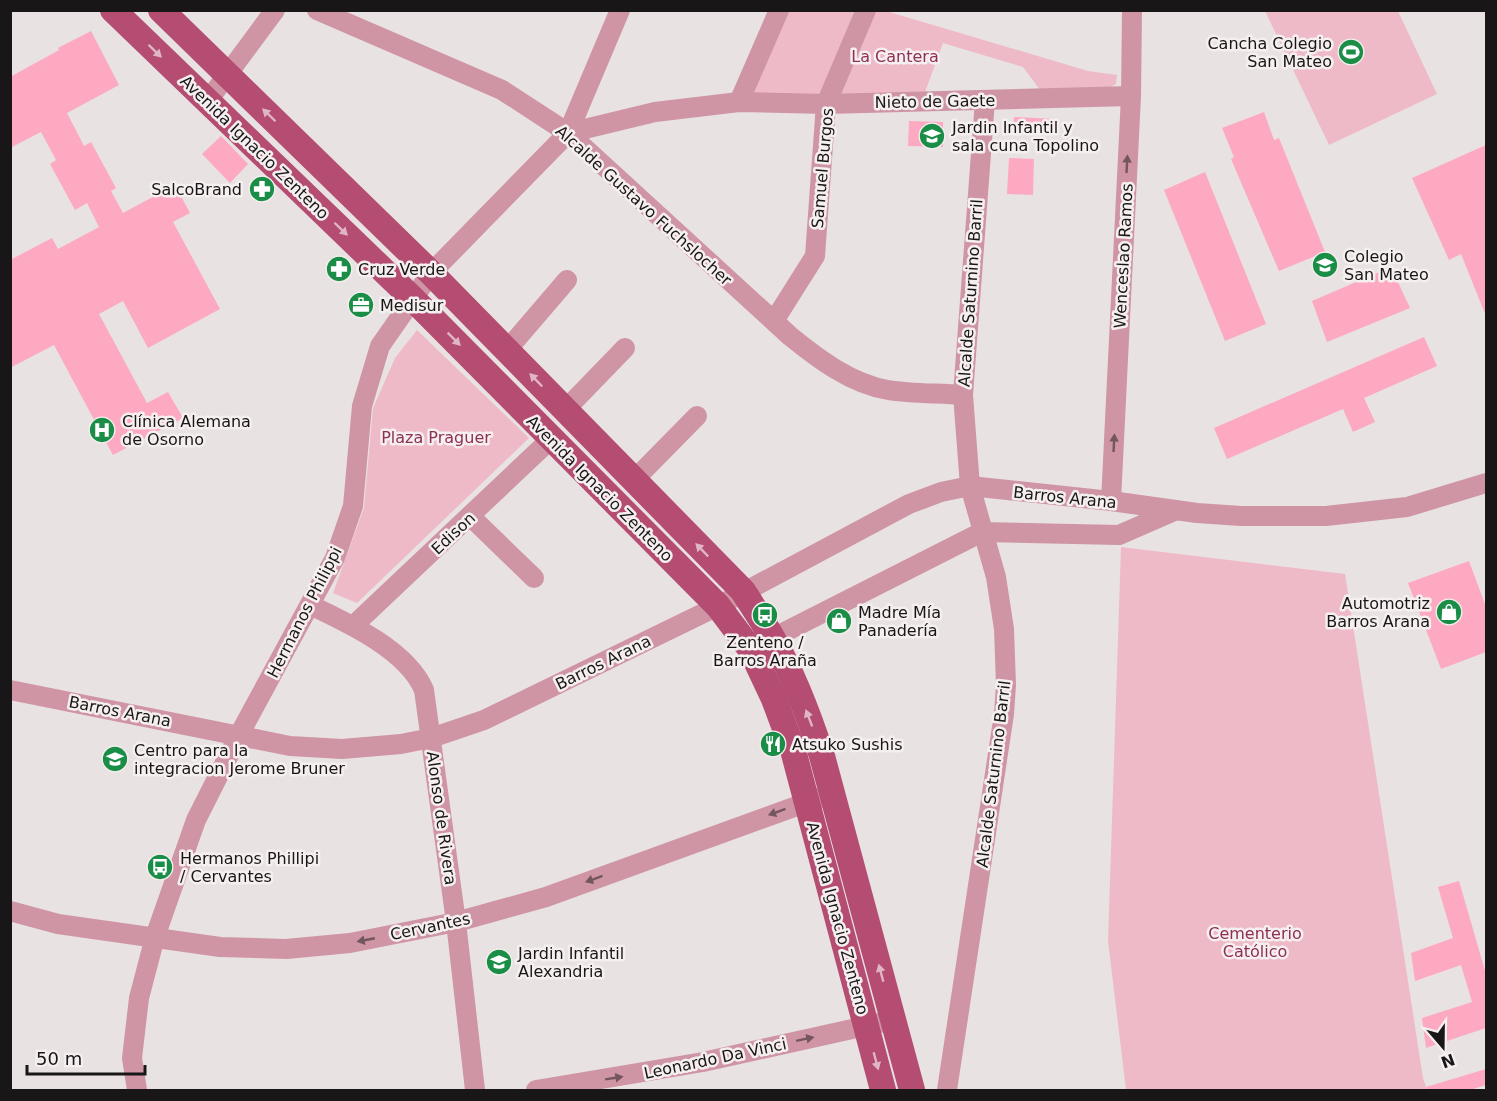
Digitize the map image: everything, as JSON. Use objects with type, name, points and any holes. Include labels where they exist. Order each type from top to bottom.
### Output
[{"type":"main road","name":"Avenida Ignacio Zenteno","points":[[113,10],[412,298],[717,606],[761,644],[810,719],[833,794],[912,1090]]},
{"type":"main road","name":"Avenida Ignacio Zenteno","points":[[161,10],[431,273],[743,591],[761,644],[807,802],[883,1090]]},
{"type":"main road","points":[[274,165],[296,141]]},
{"type":"street","points":[[207,102],[275,10]]},
{"type":"street","name":"Alcalde Gustavo Fuchslocher","points":[[317,10],[502,90],[568,133],[798,343],[825,363],[886,390],[963,395]]},
{"type":"street","points":[[568,133],[620,10]]},
{"type":"street","points":[[568,133],[655,112],[739,102],[779,10]]},
{"type":"street","name":"Samuel Burgos","points":[[774,321],[815,256],[826,104],[866,10]]},
{"type":"street","name":"Wenceslao Ramos","points":[[1111,501],[1131,96],[1132,10]]},
{"type":"street","name":"Nieto de Gaete","points":[[739,102],[826,104],[1131,96]]},
{"type":"street","name":"Alcalde Saturnino Barril","points":[[947,1090],[1002,726],[1006,685],[1004,629],[996,578],[970,486],[963,395],[985,100]]},
{"type":"street","name":"Hermanos Philippi","points":[[137,1090],[132,1058],[140,998],[155,936],[196,820],[239,735],[335,558],[353,506],[362,406],[380,346],[431,273],[568,133]]},
{"type":"street","points":[[507,350],[567,280]]},
{"type":"street","points":[[565,410],[625,348]]},
{"type":"street","points":[[634,480],[697,416]]},
{"type":"street","name":"Edison","points":[[353,626],[552,438]]},
{"type":"street","name":"Barros Arana","points":[[10,690],[290,746],[342,749],[401,744],[431,738],[484,720],[717,606],[909,504],[941,492],[970,486],[1111,501],[1175,511],[1284,517],[1407,507],[1486,483]]},
{"type":"street","name":"Barros Arana","points":[[761,644],[982,532],[1119,535],[1175,511]]},
{"type":"street","points":[[470,516],[534,578]]},
{"type":"street","name":"Alonso de Rivera","points":[[310,605],[353,626],[402,659],[416,675],[426,699],[456,922],[475,1090]]},
{"type":"street","name":"Cervantes","points":[[10,910],[58,924],[220,947],[286,949],[350,943],[456,922],[546,897],[833,794]]},
{"type":"street","name":"Leonardo Da Vinci","points":[[536,1090],[703,1062],[893,1020]]},
{"type":"green space","points":[[784,11],[860,11],[823,99],[752,95]]},
{"type":"green space","name":"La Cantera","points":[[872,11],[886,11],[1088,71],[1117,75],[1116,84],[1110,87],[1040,90],[1023,67],[943,43],[924,95],[843,97],[835,91]]},
{"type":"green space","name":"Cancha Colegio San Mateo","points":[[1265,11],[1398,11],[1437,94],[1329,145]]},
{"type":"green space","name":"Plaza Praguer","points":[[417,330],[529,438],[357,603],[333,593],[364,508],[373,408],[395,358]]},
{"type":"green space","name":"Cementerio Católico","points":[[1121,547],[1345,574],[1423,1078],[1427,1090],[1126,1090],[1108,941]]},
{"type":"building","points":[[91,31],[119,85],[67,113],[84,146],[91,142],[116,188],[111,191],[123,213],[175,185],[190,213],[173,222],[220,309],[148,348],[123,301],[99,314],[147,403],[168,392],[183,418],[113,455],[54,345],[10,368],[10,260],[52,238],[58,249],[99,227],[87,203],[75,210],[50,164],[56,160],[41,132],[10,148],[10,77]]},
{"type":"building","points":[[1264,112],[1274,140],[1279,138],[1325,252],[1279,271],[1231,159],[1234,157],[1222,128]]},
{"type":"building","points":[[1014,117],[1055,119],[1054,133],[1013,132]]},
{"type":"building","points":[[909,121],[943,122],[943,147],[908,146]]},
{"type":"building","points":[[221,136],[248,164],[230,183],[202,154]]},
{"type":"building","points":[[1486,145],[1486,316],[1461,254],[1449,260],[1412,178]]},
{"type":"building","points":[[1009,158],[1034,159],[1033,195],[1007,194]]},
{"type":"building","points":[[1205,172],[1266,324],[1225,341],[1164,190]]},
{"type":"building","points":[[1391,267],[1410,308],[1327,342],[1312,301]]},
{"type":"building","points":[[1424,337],[1437,366],[1364,398],[1375,422],[1353,432],[1343,409],[1227,459],[1214,428]]},
{"type":"building","points":[[1469,561],[1486,607],[1486,652],[1441,669],[1408,583]]},
{"type":"building","points":[[1459,881],[1486,974],[1486,1028],[1426,1048],[1422,1018],[1472,1002],[1461,965],[1415,981],[1411,953],[1453,938],[1438,887]]},
{"type":"building","points":[[1486,1069],[1486,1085],[1470,1090],[1427,1090],[1426,1087]]},
{"type":"place","name":"Cancha Colegio San Mateo","points":[[1351,52]]},
{"type":"place","name":"Jardin Infantil y sala cuna Topolino","points":[[932,136]]},
{"type":"place","name":"SalcoBrand","points":[[262,189]]},
{"type":"place","name":"Colegio San Mateo","points":[[1325,265]]},
{"type":"place","name":"Cruz Verde","points":[[339,269]]},
{"type":"place","name":"Medisur","points":[[361,305]]},
{"type":"place","name":"Clínica Alemana de Osorno","points":[[102,430]]},
{"type":"place","name":"Automotriz Barros Arana","points":[[1449,612]]},
{"type":"place","name":"Zenteno / Barros Araña","points":[[765,615]]},
{"type":"place","name":"Madre Mía Panadería","points":[[839,621]]},
{"type":"place","name":"Atsuko Sushis","points":[[773,744]]},
{"type":"place","name":"Centro para la integracion Jerome Bruner","points":[[115,759]]},
{"type":"place","name":"Hermanos Phillipi / Cervantes","points":[[160,867]]},
{"type":"place","name":"Jardin Infantil Alexandria","points":[[499,962]]}]
